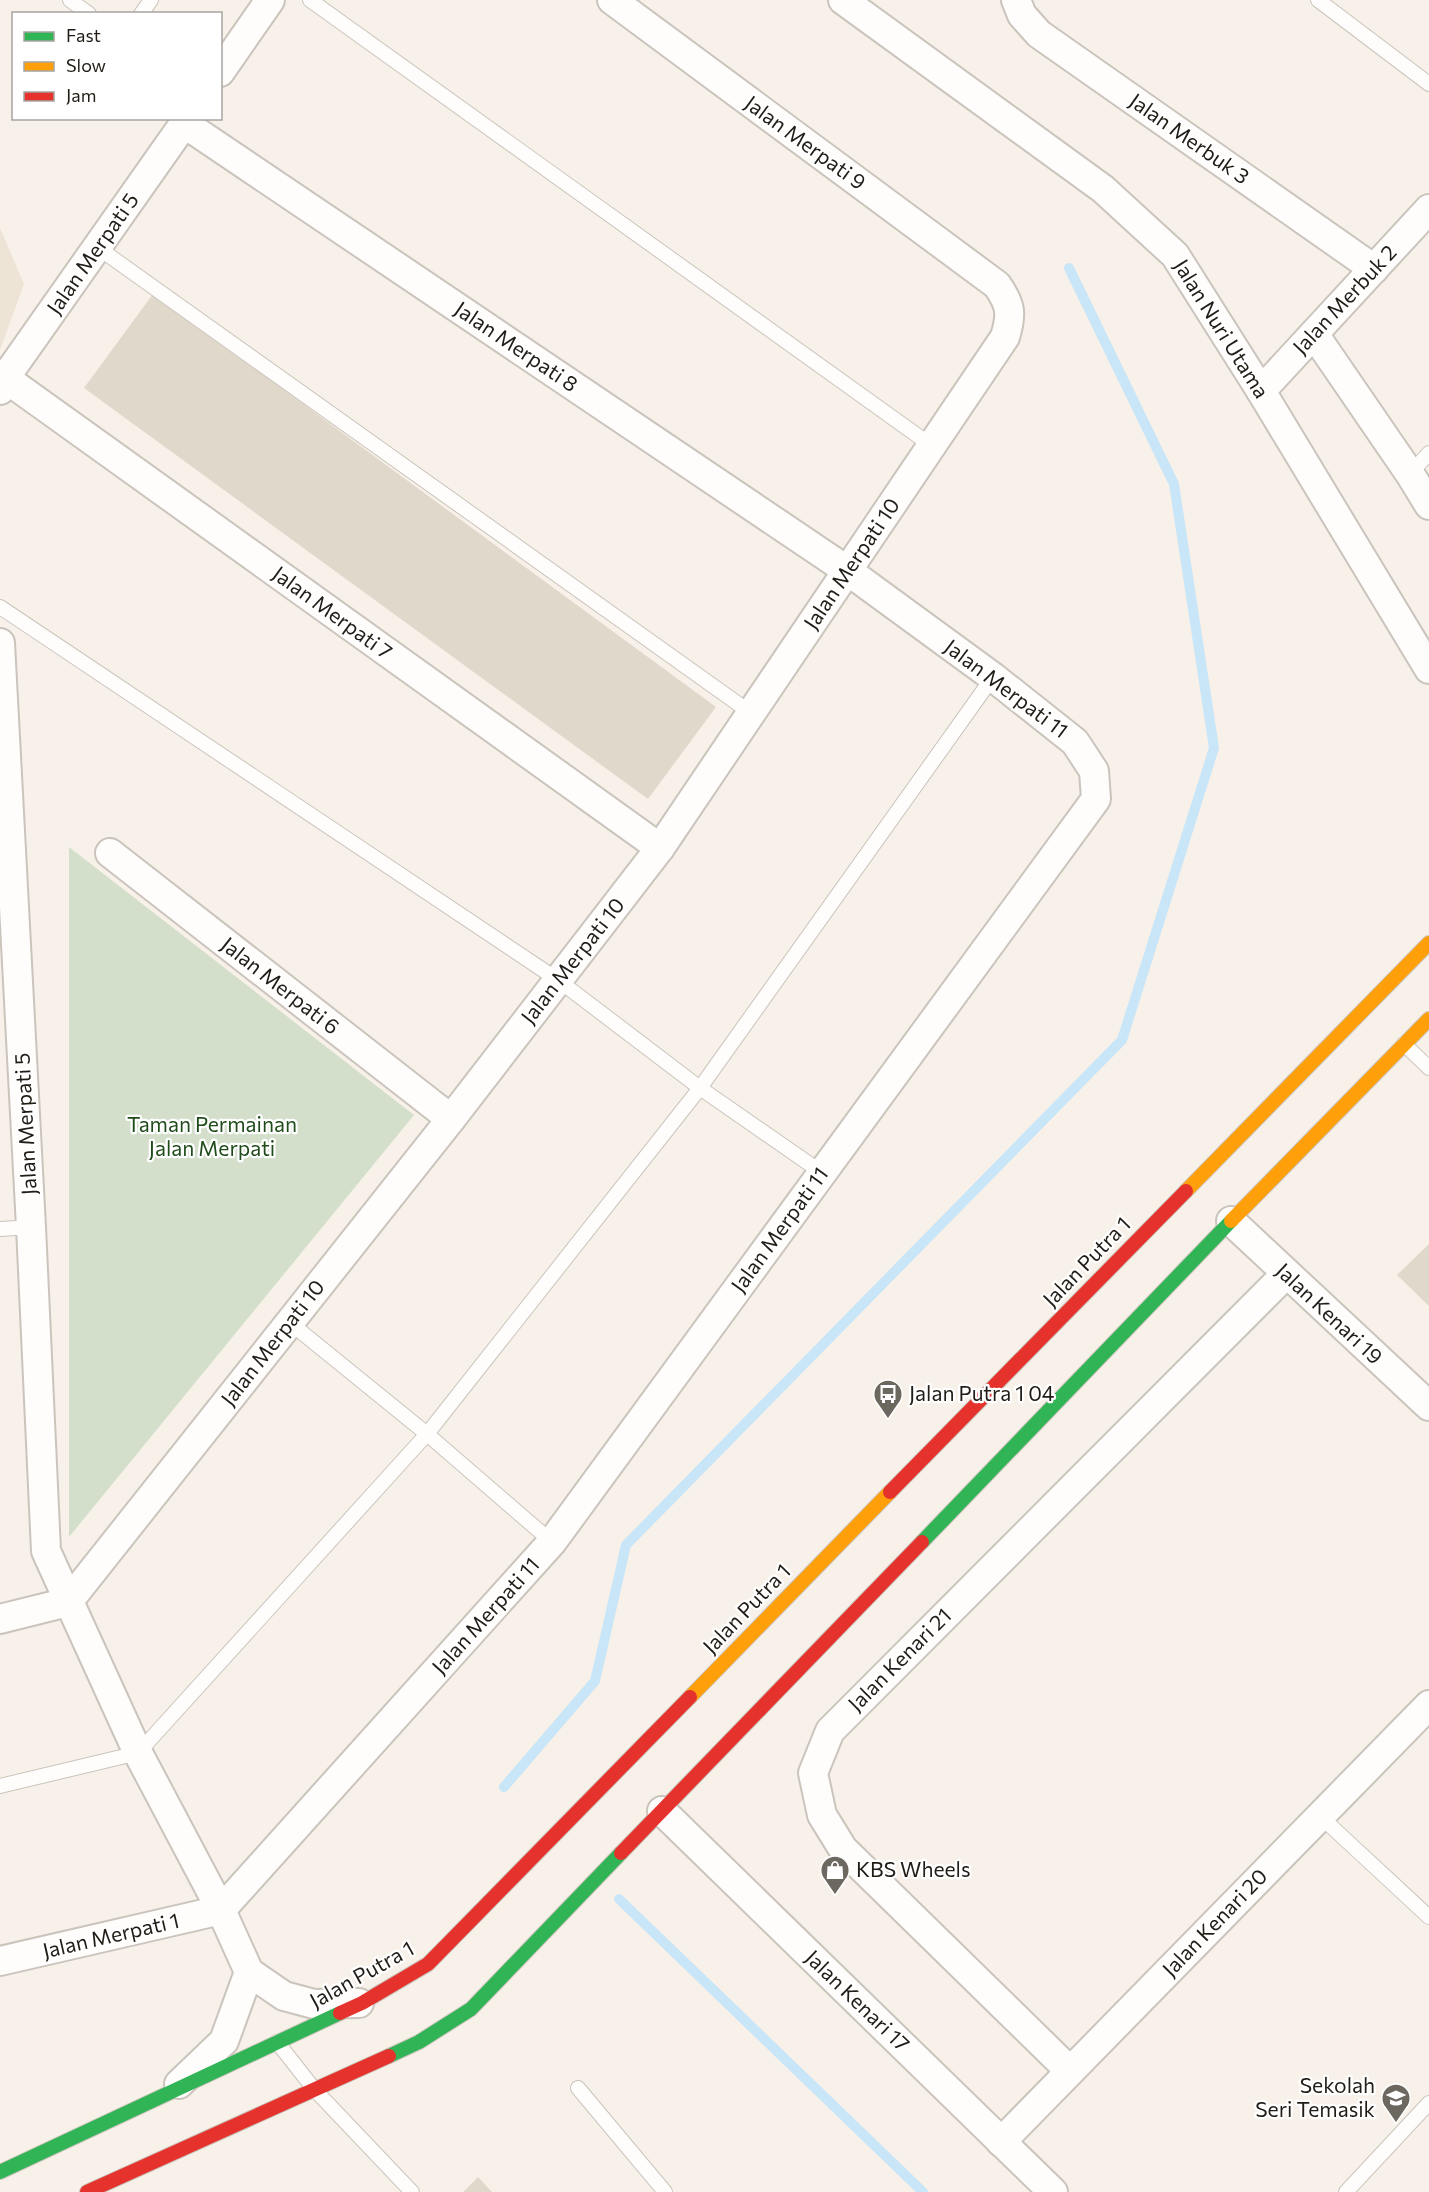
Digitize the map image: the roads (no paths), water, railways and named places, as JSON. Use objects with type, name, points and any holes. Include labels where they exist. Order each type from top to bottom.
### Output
[{"type":"main road","name":"Jalan Putra 1","points":[[0,2172],[363,2003],[428,1964],[1429,943]]},
{"type":"main road","points":[[87,2192],[418,2042],[471,2009],[1231,1221],[1429,1019]]},
{"type":"street","points":[[222,69],[270,0]]},
{"type":"street","name":"Jalan Merpati 9","points":[[612,0],[997,285]]},
{"type":"street","name":"Jalan Nuri Utama","points":[[843,0],[1103,189],[1175,255],[1261,391],[1429,669]]},
{"type":"street","name":"Jalan Merbuk 3","points":[[1016,0],[1022,15],[1039,34],[1374,269]]},
{"type":"street","name":"Jalan Merpati 5","points":[[2,384],[186,121]]},
{"type":"street","name":"Jalan Merpati 8","points":[[186,121],[848,571]]},
{"type":"street","name":"Jalan Merbuk 2","points":[[1261,391],[1429,209]]},
{"type":"street","name":"Jalan Merpati 10","points":[[68,1602],[451,1119],[660,848],[1005,337],[1010,319],[1008,301],[997,285]]},
{"type":"street","points":[[1314,334],[1420,463],[1429,505]]},
{"type":"street","name":"Jalan Merpati 7","points":[[2,384],[660,848]]},
{"type":"street","name":"Jalan Merpati 11","points":[[221,1910],[552,1542],[1096,799],[1094,771],[1075,742],[993,677],[848,571]]},
{"type":"street","name":"Jalan Merpati 5","points":[[0,643],[46,1551],[138,1753],[221,1910],[249,1971]]},
{"type":"street","name":"Jalan Merpati 6","points":[[110,853],[451,1119]]},
{"type":"street","name":"Jalan Kenari 19","points":[[1231,1221],[1429,1406]]},
{"type":"street","name":"Jalan Kenari 21","points":[[1071,2071],[843,1849],[822,1815],[813,1773],[830,1731],[1286,1274]]},
{"type":"street","points":[[0,1618],[68,1602]]},
{"type":"street","name":"Jalan Kenari 20","points":[[1001,2142],[1429,1705]]},
{"type":"street","name":"Jalan Kenari 17","points":[[662,1811],[1053,2192]]},
{"type":"street","name":"Jalan Merpati 1","points":[[0,1961],[221,1910]]},
{"type":"street","points":[[171,2091],[224,2041],[249,1971],[284,1996],[314,2004],[363,2003]]},
{"type":"lane","points":[[70,0],[86,12]]},
{"type":"lane","points":[[310,0],[932,446]]},
{"type":"lane","points":[[1318,0],[1429,84]]},
{"type":"lane","points":[[98,246],[751,713]]},
{"type":"lane","points":[[0,607],[558,980],[700,1088],[821,1172]]},
{"type":"lane","points":[[0,1786],[138,1753],[427,1434],[700,1088],[993,677]]},
{"type":"lane","points":[[1404,1044],[1429,1068]]},
{"type":"lane","points":[[0,1229],[31,1227]]},
{"type":"lane","points":[[289,1322],[427,1434],[552,1542]]},
{"type":"lane","points":[[1320,1816],[1429,1917]]},
{"type":"lane","points":[[277,2042],[314,2089],[412,2192]]},
{"type":"lane","points":[[578,2088],[665,2192]]},
{"type":"lane","points":[[1346,2192],[1429,2103]]},
{"type":"waterway","points":[[504,1787],[595,1681],[626,1545],[1122,1040],[1214,748],[1174,484],[1069,268]]},
{"type":"waterway","points":[[619,1899],[923,2192]]},
{"type":"place","name":"Jalan Putra 1 04","points":[[888,1420]]},
{"type":"place","name":"KBS Wheels","points":[[835,1896]]},
{"type":"place","name":"Sekolah Seri Temasik","points":[[1396,2124]]},
{"type":"park label","name":"Taman Permainan Jalan Merpati","points":[[212,1137]]}]
